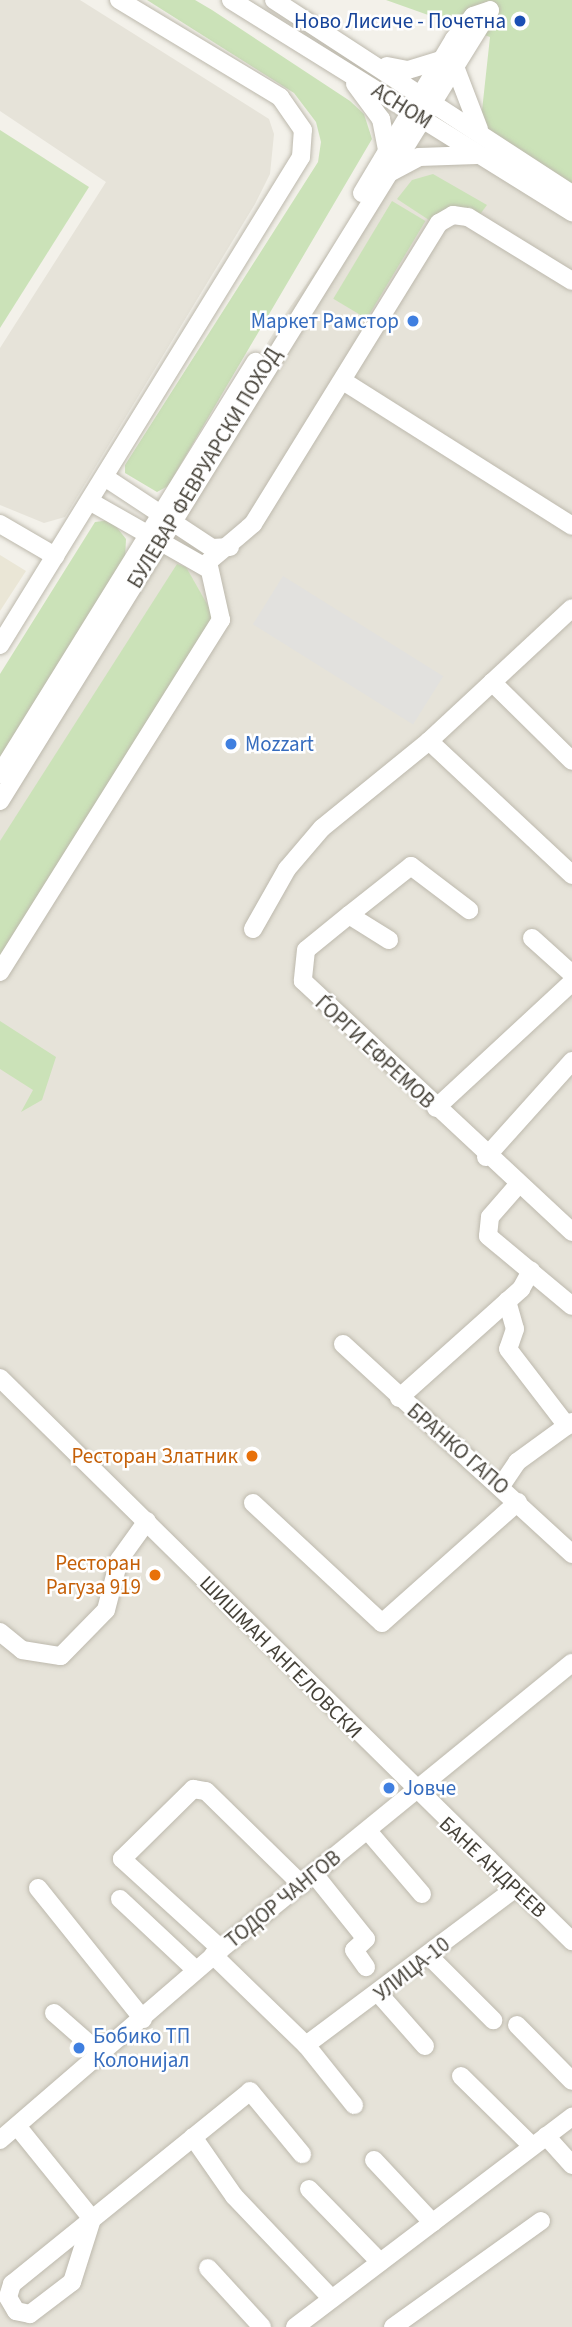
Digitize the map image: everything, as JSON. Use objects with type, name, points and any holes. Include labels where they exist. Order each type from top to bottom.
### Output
[{"type":"street","points":[[0,645],[106,478],[186,338],[294,176],[304,142],[297,116],[280,97],[119,0]]},
{"type":"street","name":"АСНОМ","points":[[231,0],[572,212]]},
{"type":"street","name":"АСНОМ","points":[[274,0],[375,61],[572,194]]},
{"type":"street","points":[[375,61],[408,70],[447,62],[466,108],[484,135]]},
{"type":"street","name":"БУЛЕВАР ФЕВРУАРСКИ ПОХОД","points":[[166,519],[384,180],[447,62]]},
{"type":"street","points":[[341,69],[375,108],[387,151]]},
{"type":"street","name":"БУЛЕВАР ФЕВРУАРСКИ ПОХОД","points":[[0,801],[387,151],[417,115]]},
{"type":"street","points":[[384,180],[407,160],[480,155]]},
{"type":"street","points":[[205,567],[253,524],[439,223],[453,215],[468,217],[572,281]]},
{"type":"street","points":[[343,381],[572,526]]},
{"type":"street","points":[[106,478],[212,548],[230,547]]},
{"type":"street","points":[[0,972],[221,620],[205,567],[153,540],[91,502]]},
{"type":"street","points":[[0,524],[55,556]]},
{"type":"street","name":"БУЛЕВАР ФЕВРУАРСКИ ПОХОД","points":[[0,774],[153,540]]},
{"type":"street","points":[[253,929],[287,869],[321,828],[429,741],[572,608]]},
{"type":"street","points":[[492,682],[572,761]]},
{"type":"street","points":[[429,741],[572,875]]},
{"type":"street","points":[[390,940],[349,915],[411,866],[469,910]]},
{"type":"street","name":"ЃОРГИ ЕФРЕМОВ","points":[[349,915],[306,950],[303,981],[517,1186],[572,1232]]},
{"type":"street","points":[[532,938],[572,974]]},
{"type":"street","points":[[436,1108],[572,982]]},
{"type":"street","points":[[486,1157],[572,1061]]},
{"type":"street","points":[[517,1186],[490,1217],[487,1232],[572,1306]]},
{"type":"street","points":[[399,1398],[507,1301],[531,1271]]},
{"type":"street","points":[[501,1486],[517,1462],[570,1424],[508,1349],[515,1329],[507,1301]]},
{"type":"street","name":"БРАНКО ГАПО","points":[[343,1344],[399,1398],[519,1502],[572,1554]]},
{"type":"street","name":"ШИШМАН АНГЕЛОВСКИ","points":[[0,1378],[147,1521],[415,1792]]},
{"type":"street","points":[[253,1503],[382,1623],[519,1502]]},
{"type":"street","points":[[0,1632],[22,1650],[61,1656],[106,1610],[119,1560],[147,1521]]},
{"type":"street","name":"ТОДОР ЧАНГОВ","points":[[0,2140],[102,2055],[217,1952],[572,1663]]},
{"type":"street","points":[[354,2105],[306,2045],[217,1952],[121,1859],[201,1788],[308,1879],[366,1939],[354,1950],[366,1967]]},
{"type":"street","name":"БАНЕ АНДРЕЕВ","points":[[415,1792],[572,1941]]},
{"type":"street","points":[[368,1831],[422,1894]]},
{"type":"street","points":[[38,1888],[143,2019]]},
{"type":"street","name":"УЛИЦА-10","points":[[306,2045],[380,1995],[516,1888]]},
{"type":"street","points":[[120,1899],[196,1970]]},
{"type":"street","points":[[429,1956],[494,2020]]},
{"type":"street","points":[[380,1995],[425,2046]]},
{"type":"street","points":[[54,2013],[102,2055]]},
{"type":"street","points":[[517,2025],[572,2081]]},
{"type":"street","points":[[461,2076],[572,2165]]},
{"type":"street","points":[[92,2219],[72,2282],[30,2314],[16,2311],[8,2297],[12,2284],[92,2219],[193,2137],[250,2091],[302,2154]]},
{"type":"street","points":[[295,2327],[572,2116]]},
{"type":"street","points":[[17,2126],[92,2219]]},
{"type":"street","points":[[193,2137],[262,2225],[332,2298]]},
{"type":"street","points":[[374,2160],[433,2222]]},
{"type":"street","points":[[309,2189],[380,2263]]},
{"type":"street","points":[[393,2327],[541,2221]]},
{"type":"street","points":[[208,2268],[262,2327]]},
{"type":"shaded area","points":[[0,0],[80,0],[269,119],[274,134],[270,174],[255,204],[65,517],[44,523],[0,505],[0,348],[106,182],[0,111]]},
{"type":"shaded area","points":[[411,111],[572,216],[572,2327],[0,2327],[0,774],[286,313],[363,203]]},
{"type":"shaded area","points":[[0,555],[26,571],[0,611]]},
{"type":"shaded area","points":[[283,576],[443,676],[413,724],[253,624]]},
{"type":"green space","points":[[147,0],[195,0],[212,10],[350,101],[364,114],[372,139],[168,486],[157,492],[125,473],[125,465],[318,162],[321,142],[316,122],[294,93]]},
{"type":"green space","points":[[386,0],[572,0],[572,186],[480,129],[490,37]]},
{"type":"green space","points":[[0,130],[89,187],[0,328]]},
{"type":"green space","points":[[433,174],[487,205],[478,217],[432,222],[397,199],[412,180]]},
{"type":"green space","points":[[392,201],[425,221],[367,319],[333,299]]},
{"type":"green space","points":[[111,520],[126,539],[125,559],[0,760],[0,674],[95,522]]},
{"type":"green space","points":[[177,564],[186,567],[219,625],[0,972],[0,841]]},
{"type":"green space","points":[[0,1021],[56,1057],[42,1100],[21,1112],[33,1090],[0,1069]]},
{"type":"place","name":"Ново Лисиче - Почетна","points":[[520,21]]},
{"type":"place","name":"Маркет Рамстор","points":[[413,321]]},
{"type":"place","name":"Mozzart","points":[[231,744]]},
{"type":"place","name":"Ресторан Златник","points":[[252,1456]]},
{"type":"place","name":"Ресторан Рагуза 919","points":[[155,1575]]},
{"type":"place","name":"Јовче","points":[[389,1788]]},
{"type":"place","name":"Бобико ТП Колонијал","points":[[79,2048]]}]
